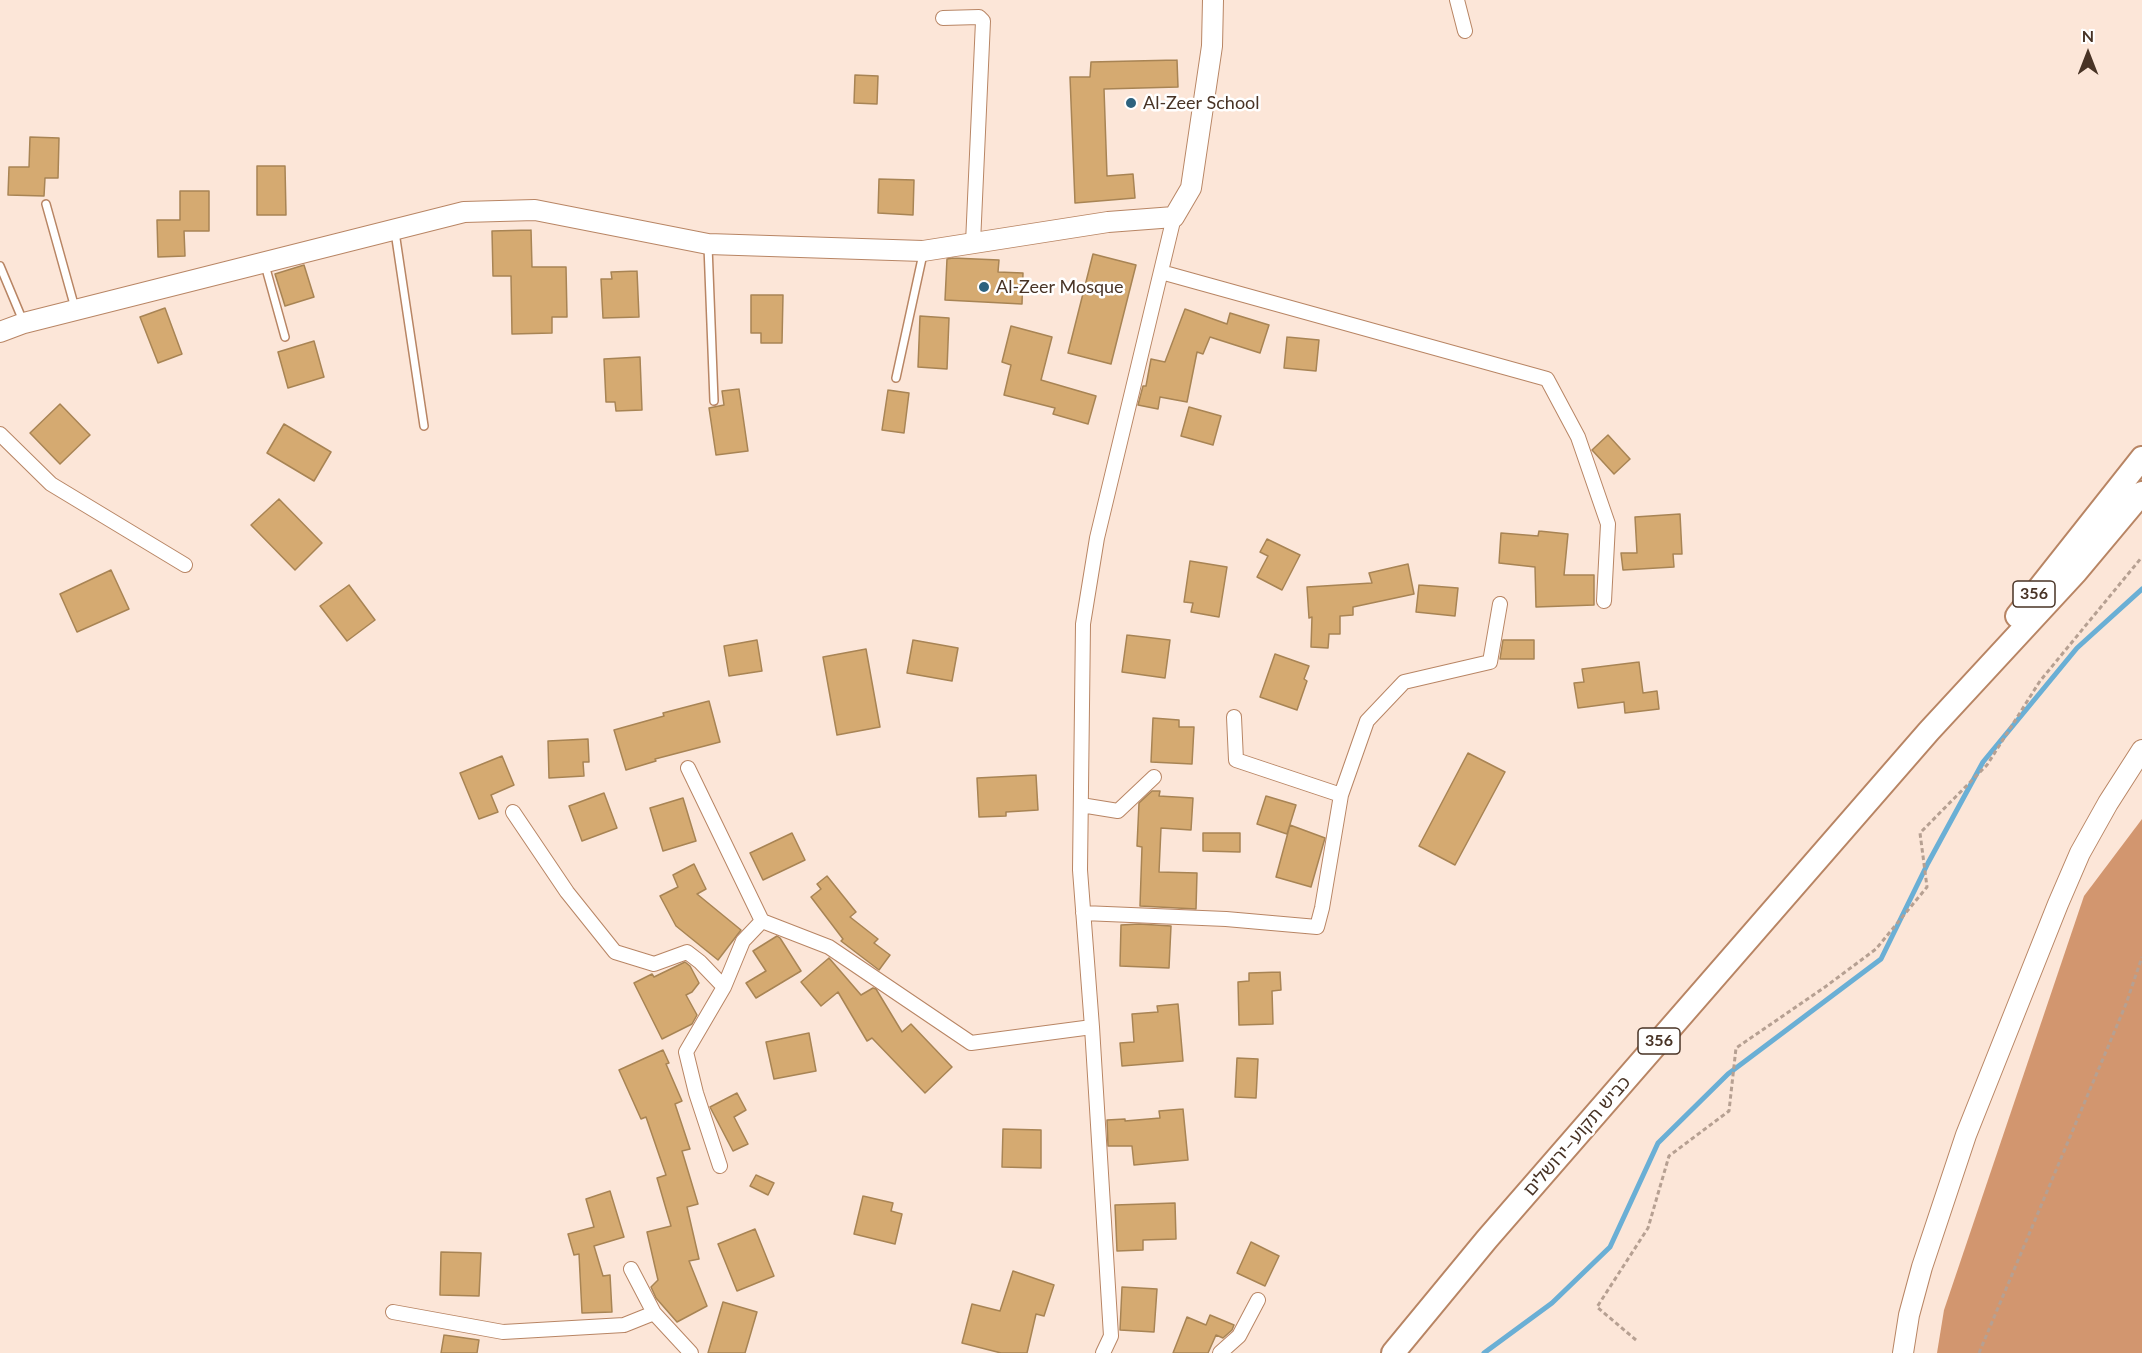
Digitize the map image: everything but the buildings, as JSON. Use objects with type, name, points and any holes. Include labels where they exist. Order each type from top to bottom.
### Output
[{"type":"main road","name":"כביש תקוע–ירושלים","points":[[1929,731],[2142,458]]},
{"type":"main road","name":"כביש תקוע–ירושלים","points":[[1393,1353],[1487,1239],[1929,731],[2076,572],[2142,493]]},
{"type":"main road","points":[[2113,527],[2142,512]]},
{"type":"street","points":[[1103,1353],[1111,1336],[1080,870],[1083,624],[1097,538],[1174,217],[1191,188],[1212,46],[1213,0]]},
{"type":"street","points":[[1456,0],[1465,31]]},
{"type":"street","points":[[943,18],[979,17],[983,21],[974,243]]},
{"type":"street","points":[[0,332],[24,323],[464,212],[535,210],[708,244],[923,251],[1108,222],[1174,217]]},
{"type":"street","points":[[1161,272],[1547,379],[1578,437],[1608,524],[1604,601]]},
{"type":"street","points":[[0,434],[51,484],[185,566]]},
{"type":"street","points":[[1083,913],[1226,919],[1317,927],[1341,795],[1367,721],[1404,682],[1490,662],[1500,604]]},
{"type":"street","points":[[1234,717],[1236,760],[1341,795]]},
{"type":"street","points":[[1903,1353],[1909,1315],[1940,1210],[1966,1135],[2040,948],[2080,853],[2142,750]]},
{"type":"street","points":[[688,768],[762,921],[829,947],[971,1043],[1092,1028]]},
{"type":"street","points":[[1081,805],[1118,811],[1154,777]]},
{"type":"street","points":[[513,812],[567,892],[615,952],[654,964],[687,952],[724,987]]},
{"type":"street","points":[[720,1166],[696,1092],[686,1052],[724,987],[743,941],[762,921]]},
{"type":"street","points":[[632,1269],[654,1312],[691,1353]]},
{"type":"street","points":[[1220,1353],[1239,1336],[1258,1300]]},
{"type":"street","points":[[393,1312],[503,1332],[624,1325],[654,1312]]},
{"type":"lane","points":[[46,204],[76,310]]},
{"type":"lane","points":[[395,229],[424,426]]},
{"type":"lane","points":[[708,244],[714,401]]},
{"type":"lane","points":[[896,378],[923,251]]},
{"type":"lane","points":[[264,262],[285,337]]},
{"type":"lane","points":[[0,266],[24,323]]},
{"type":"path","points":[[1636,1340],[1597,1307],[1648,1228],[1669,1156],[1729,1111],[1736,1048],[1825,987],[1875,949],[1920,896],[1927,886],[1920,833],[1986,765],[2040,681],[2142,557]]},
{"type":"path","points":[[1979,1353],[2126,1004],[2142,957]]},
{"type":"shaded area","points":[[2142,819],[2142,1353],[1937,1353],[1944,1310],[2084,896]]},
{"type":"waterway","points":[[1484,1353],[1552,1303],[1610,1247],[1658,1143],[1728,1074],[1881,959],[1928,863],[1983,762],[2077,648],[2142,589]]},
{"type":"place","name":"Al-Zeer School","points":[[1131,103]]},
{"type":"place","name":"Al-Zeer Mosque","points":[[984,287]]}]
